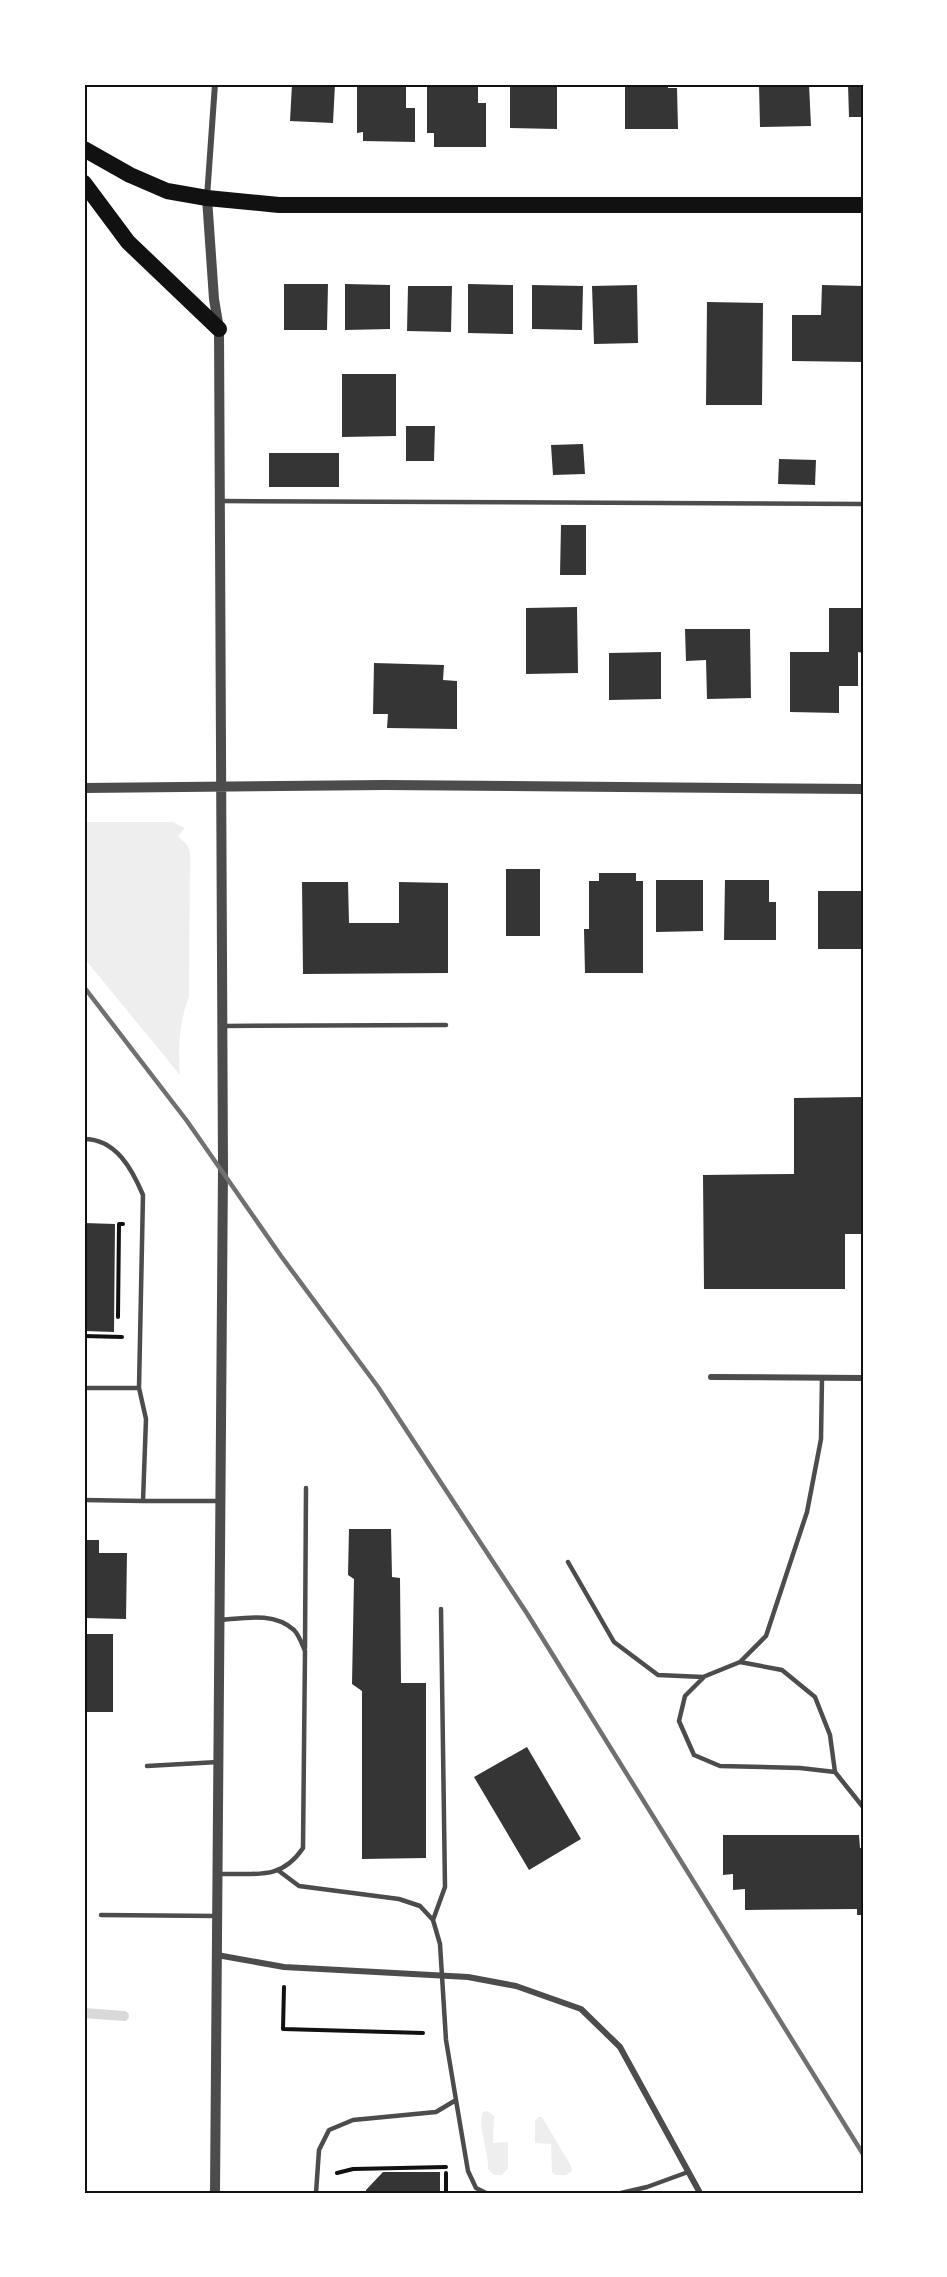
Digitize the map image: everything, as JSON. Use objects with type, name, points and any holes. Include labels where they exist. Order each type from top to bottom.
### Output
[{"type":"highway","points":[[84,149],[130,175],[167,191],[207,198],[291,205],[863,205]]},
{"type":"highway","points":[[84,183],[128,242],[219,329]]},
{"type":"street","points":[[214,84],[207,198],[214,299],[219,329],[223,1169],[215,2193]]},
{"type":"street","points":[[84,788],[385,785],[863,789]]},
{"type":"street","points":[[711,1377],[863,1378]]},
{"type":"street","points":[[217,1955],[284,1967],[468,1977],[516,1986],[581,2009],[620,2048],[700,2193]]},
{"type":"lane","points":[[220,501],[863,504]]},
{"type":"lane","points":[[221,1026],[446,1024]]},
{"type":"lane","points":[[84,1139],[114,1148],[133,1170],[143,1195],[139,1388],[146,1419],[143,1501]]},
{"type":"lane","points":[[822,1378],[821,1439],[807,1512],[766,1636],[740,1662],[703,1677],[685,1696],[679,1720],[694,1755],[720,1766],[800,1768],[835,1772]]},
{"type":"lane","points":[[84,1388],[139,1388]]},
{"type":"lane","points":[[217,1874],[279,1871],[294,1861],[303,1848],[306,1488]]},
{"type":"lane","points":[[84,1500],[219,1501]]},
{"type":"lane","points":[[568,1562],[614,1642],[658,1675],[703,1677]]},
{"type":"lane","points":[[433,1920],[446,1887],[441,1609]]},
{"type":"lane","points":[[218,1620],[260,1617],[279,1620],[295,1631],[305,1651]]},
{"type":"lane","points":[[740,1662],[782,1670],[815,1697],[830,1735],[835,1772],[863,1807]]},
{"type":"lane","points":[[147,1766],[218,1762]]},
{"type":"lane","points":[[279,1871],[299,1886],[399,1899],[420,1906],[433,1920],[440,1944],[446,2040],[468,2171],[476,2188],[486,2193]]},
{"type":"lane","points":[[101,1915],[217,1916]]},
{"type":"lane","points":[[316,2193],[319,2150],[329,2130],[354,2120],[436,2112],[456,2100]]},
{"type":"lane","points":[[621,2193],[647,2187],[688,2172]]},
{"type":"path","points":[[84,1336],[118,1336],[140,1341]]},
{"type":"path","points":[[284,1967],[283,2029],[423,2033]]},
{"type":"path","points":[[316,2178],[353,2169],[446,2167]]},
{"type":"shaded area","points":[[84,822],[173,822],[185,828],[178,836],[188,846],[190,853],[189,997],[180,1035],[180,1075],[84,958]]},
{"type":"shaded area","points":[[488,2111],[494,2116],[493,2143],[508,2142],[508,2168],[502,2175],[494,2175],[488,2169],[481,2124],[483,2112]]},
{"type":"shaded area","points":[[542,2117],[571,2166],[572,2171],[566,2175],[556,2175],[552,2172],[551,2144],[535,2143],[535,2121]]},
{"type":"building","points":[[292,84],[335,84],[333,123],[290,121]]},
{"type":"building","points":[[357,84],[406,84],[406,108],[415,108],[415,142],[363,141],[363,132],[357,133]]},
{"type":"building","points":[[427,84],[478,84],[478,103],[486,103],[486,147],[434,147],[434,133],[427,133]]},
{"type":"building","points":[[510,84],[557,84],[557,129],[510,128]]},
{"type":"building","points":[[625,84],[668,84],[668,88],[677,88],[678,129],[625,129]]},
{"type":"building","points":[[759,84],[809,84],[811,126],[760,127]]},
{"type":"building","points":[[848,84],[863,84],[863,117],[849,117]]},
{"type":"building","points":[[284,284],[328,284],[327,330],[284,330]]},
{"type":"building","points":[[345,284],[390,285],[390,329],[345,330]]},
{"type":"building","points":[[468,284],[513,285],[513,334],[468,333]]},
{"type":"building","points":[[532,285],[583,286],[582,330],[532,329]]},
{"type":"building","points":[[637,285],[638,343],[594,344],[592,286]]},
{"type":"building","points":[[822,285],[863,286],[863,362],[792,361],[792,315],[821,315]]},
{"type":"building","points":[[408,286],[452,286],[451,332],[407,331]]},
{"type":"building","points":[[707,302],[763,303],[762,405],[706,405]]},
{"type":"building","points":[[342,374],[396,374],[396,436],[342,437]]},
{"type":"building","points":[[406,426],[435,426],[434,461],[406,461]]},
{"type":"building","points":[[583,444],[585,474],[553,475],[551,445]]},
{"type":"building","points":[[269,453],[339,453],[339,487],[269,487]]},
{"type":"building","points":[[779,459],[816,460],[815,485],[778,484]]},
{"type":"building","points":[[561,525],[586,525],[586,575],[560,575]]},
{"type":"building","points":[[577,607],[578,673],[526,674],[526,608]]},
{"type":"building","points":[[829,608],[863,608],[863,653],[858,652],[858,686],[839,686],[839,713],[790,712],[790,652],[829,652]]},
{"type":"building","points":[[685,629],[750,629],[751,698],[707,699],[706,660],[686,661]]},
{"type":"building","points":[[661,652],[661,699],[609,700],[609,653]]},
{"type":"building","points":[[374,663],[444,665],[443,680],[457,681],[457,729],[387,728],[388,714],[373,714]]},
{"type":"building","points":[[506,869],[540,869],[540,936],[506,936]]},
{"type":"building","points":[[599,873],[636,873],[636,881],[643,881],[643,973],[585,973],[584,929],[589,929],[589,881],[599,881]]},
{"type":"building","points":[[656,880],[703,880],[703,931],[656,932]]},
{"type":"building","points":[[725,880],[769,880],[769,902],[776,902],[776,940],[724,940]]},
{"type":"building","points":[[302,882],[348,882],[349,923],[399,923],[399,882],[448,883],[448,973],[303,974]]},
{"type":"building","points":[[818,891],[863,891],[863,949],[818,949]]},
{"type":"building","points":[[863,1097],[863,1234],[845,1234],[845,1289],[704,1289],[703,1175],[794,1174],[794,1098]]},
{"type":"building","points":[[84,1223],[115,1224],[114,1332],[84,1331]]},
{"type":"building","points":[[349,1529],[391,1529],[392,1577],[400,1578],[401,1683],[426,1683],[426,1858],[362,1859],[362,1691],[352,1684],[354,1579],[348,1575]]},
{"type":"building","points":[[84,1540],[99,1540],[99,1553],[127,1553],[126,1619],[84,1618]]},
{"type":"building","points":[[84,1634],[113,1634],[113,1712],[84,1712]]},
{"type":"building","points":[[527,1747],[581,1839],[529,1870],[474,1777]]},
{"type":"building","points":[[723,1835],[859,1835],[860,1848],[863,1848],[863,1915],[857,1915],[857,1909],[745,1910],[745,1889],[733,1890],[733,1874],[723,1875]]},
{"type":"building","points":[[383,2172],[440,2172],[440,2193],[366,2193],[366,2190]]},
{"type":"waterway","points":[[84,2013],[124,2016]]},
{"type":"railway","points":[[84,987],[187,1121],[281,1256],[378,1387],[528,1615],[863,2154]]}]
